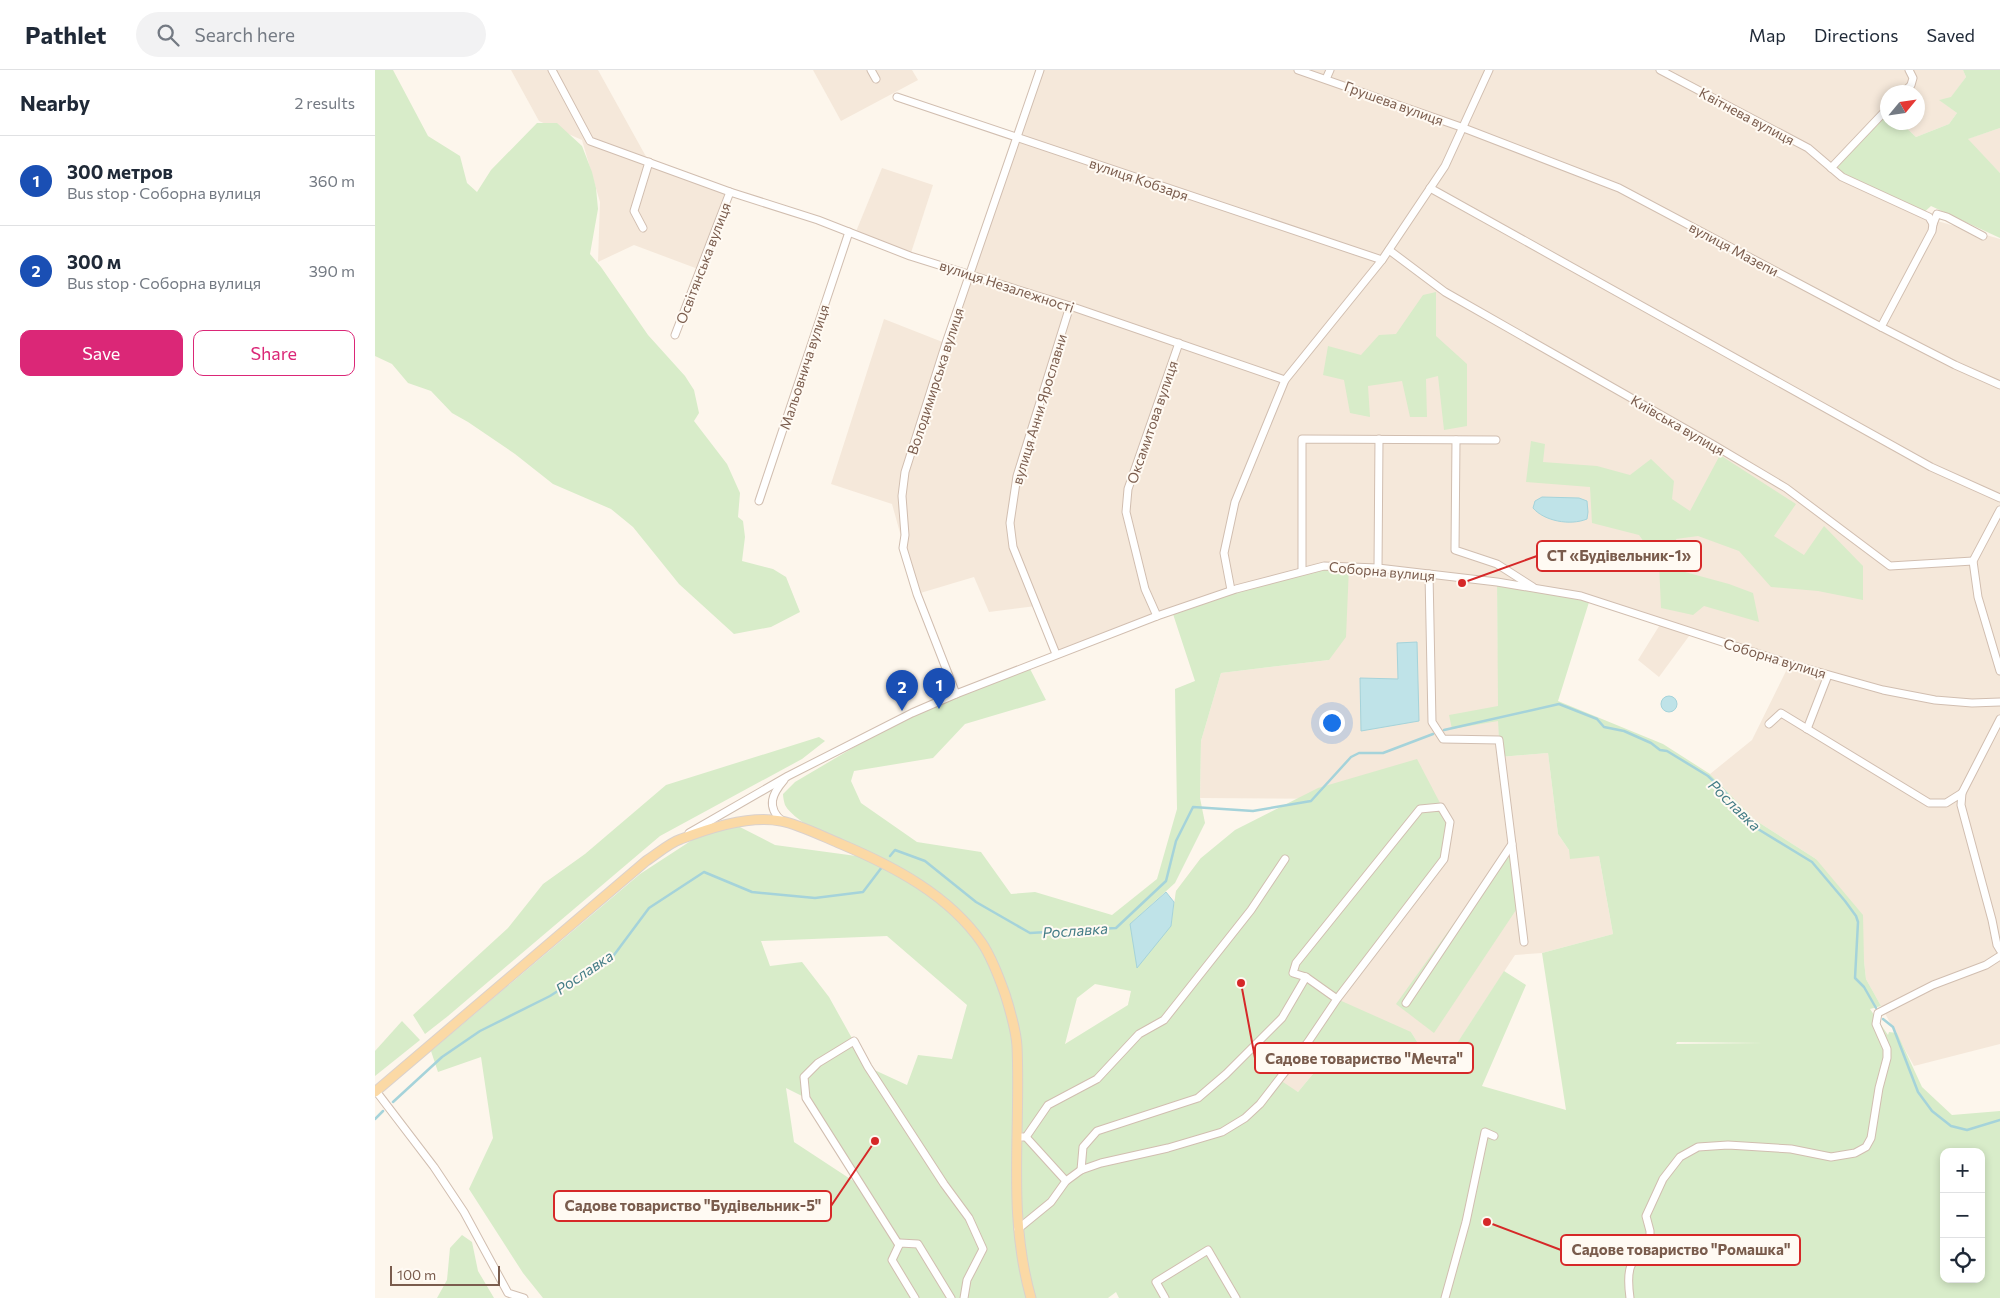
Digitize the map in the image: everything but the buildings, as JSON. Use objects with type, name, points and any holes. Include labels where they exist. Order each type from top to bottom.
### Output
[{"type":"main road","points":[[376,1092],[646,861],[680,839],[733,823],[761,820],[781,821],[873,858],[910,878],[958,914],[982,943],[999,976],[1009,1007],[1017,1044],[1021,1137],[1015,1180],[1023,1269],[1031,1298]]},
{"type":"street","name":"вулиця Незалежності","points":[[552,70],[590,141],[730,192],[849,232],[910,256],[1070,306],[1285,380]]},
{"type":"street","points":[[871,70],[876,79]]},
{"type":"street","name":"Володимирська вулиця","points":[[956,694],[917,594],[903,548],[905,535],[902,496],[905,472],[1040,70]]},
{"type":"street","name":"Грушева вулиця","points":[[1298,70],[1461,127]]},
{"type":"street","points":[[1325,79],[1330,70]]},
{"type":"street","points":[[1231,590],[1224,553],[1235,502],[1285,380],[1382,260],[1430,188],[1451,154],[1461,127],[1489,70]]},
{"type":"street","name":"Квітнева вулиця","points":[[1660,70],[1808,148],[1842,177],[1922,214],[1929,218],[1933,224]]},
{"type":"street","points":[[1909,70],[1913,78],[1911,85]]},
{"type":"street","name":"вулиця Кобзаря","points":[[897,97],[1382,260]]},
{"type":"street","points":[[1831,168],[1880,116]]},
{"type":"street","name":"вулиця Мазепи","points":[[1461,127],[1619,188],[1881,327],[1955,365],[2000,385]]},
{"type":"street","points":[[643,228],[634,211],[649,162]]},
{"type":"street","points":[[1430,188],[1931,467],[2000,498]]},
{"type":"street","name":"Освітянська вулиця","points":[[675,335],[730,192]]},
{"type":"street","points":[[1881,327],[1932,231],[1937,214],[1947,217],[1983,236]]},
{"type":"street","name":"Мальовнича вулиця","points":[[759,501],[849,232]]},
{"type":"street","name":"Київська вулиця","points":[[1389,250],[1445,292],[1786,488],[1890,566],[1973,561]]},
{"type":"street","name":"вулиця Анни Ярославни","points":[[1056,654],[1013,547],[1010,523],[1017,476],[1070,306]]},
{"type":"street","name":"Оксамитова вулиця","points":[[1157,616],[1145,589],[1126,512],[1128,489],[1179,343]]},
{"type":"street","points":[[1302,570],[1302,439],[1496,440]]},
{"type":"street","points":[[1378,568],[1379,439]]},
{"type":"street","points":[[1456,440],[1455,550],[1497,564],[1535,588]]},
{"type":"street","points":[[2000,510],[1973,561],[1978,596],[2000,671]]},
{"type":"street","name":"Соборна вулиця","points":[[680,839],[787,776],[956,694],[1056,654],[1231,590],[1302,570],[1324,566],[1378,568],[1535,588],[1581,596],[1790,664],[1883,690],[1935,700],[1972,703],[2000,702]]},
{"type":"street","points":[[1429,574],[1432,722],[1443,739],[1499,740],[1524,942]]},
{"type":"street","points":[[1807,729],[1828,675]]},
{"type":"street","points":[[1769,724],[1781,713],[1929,804],[1946,803],[1962,793]]},
{"type":"street","points":[[2000,719],[1962,793],[1961,805],[1993,920],[1997,945],[2000,950]]},
{"type":"street","points":[[781,821],[775,815],[772,804],[777,788],[787,776]]},
{"type":"street","points":[[1018,1229],[1051,1202],[1067,1181],[1081,1170],[1101,1163],[1168,1148],[1222,1132],[1245,1118],[1260,1104],[1280,1080],[1337,999],[1444,859],[1450,822],[1441,807],[1420,809],[1296,962],[1293,974],[1306,977],[1337,999]]},
{"type":"street","points":[[1406,1003],[1512,844]]},
{"type":"street","points":[[1067,1181],[1021,1137],[1048,1105],[1097,1079],[1139,1034],[1163,1020],[1251,910],[1285,858]]},
{"type":"street","points":[[1630,1298],[1627,1277],[1630,1267],[1638,1254],[1650,1242],[1646,1216],[1663,1179],[1680,1157],[1698,1147],[1728,1145],[1791,1149],[1816,1155],[1831,1156],[1855,1152],[1866,1147],[1871,1138],[1879,1088],[1887,1058],[1887,1049],[1876,1024],[1878,1013],[1933,985],[1986,965],[2000,956]]},
{"type":"street","points":[[1081,1170],[1083,1147],[1097,1131],[1198,1098],[1226,1074],[1282,1018],[1306,977]]},
{"type":"street","points":[[899,1245],[806,1098],[804,1077],[818,1063],[854,1041],[944,1184],[969,1218],[983,1249],[967,1280],[965,1298]]},
{"type":"street","points":[[376,1092],[434,1167],[464,1212],[508,1293],[524,1298]]},
{"type":"street","points":[[1445,1298],[1466,1222],[1485,1132],[1494,1136]]},
{"type":"street","points":[[915,1298],[892,1260],[900,1243],[918,1244],[951,1298]]},
{"type":"street","points":[[1165,1298],[1156,1282],[1208,1250],[1236,1298]]},
{"type":"shaded area","points":[[511,70],[598,70],[649,162],[726,190],[698,269],[634,245],[598,262],[600,202],[582,140],[539,121]]},
{"type":"shaded area","points":[[813,70],[912,70],[918,80],[841,121]]},
{"type":"shaded area","points":[[1040,70],[1963,70],[1966,77],[1951,98],[1940,100],[1957,113],[1949,124],[1916,137],[1908,130],[1925,130],[1925,85],[1880,85],[1880,116],[1831,168],[1927,218],[2000,239],[2000,1044],[1914,1066],[1866,979],[1864,961],[1816,859],[1755,820],[1710,774],[1752,740],[1789,665],[1692,632],[1659,677],[1638,660],[1661,623],[1581,596],[1497,583],[1499,740],[1501,757],[1548,753],[1558,834],[1569,850],[1599,856],[1613,934],[1542,953],[1515,955],[1437,1074],[1411,1032],[1327,1057],[1298,1092],[1128,1005],[1137,968],[1171,926],[1176,891],[1201,858],[1226,876],[1362,799],[1200,798],[1201,741],[1221,673],[1329,660],[1265,580],[1056,654],[1036,606],[989,612],[974,577],[917,594],[892,504],[831,484],[884,319],[945,343]]},
{"type":"shaded area","points":[[2000,128],[2000,173],[1967,139]]},
{"type":"shaded area","points":[[882,168],[933,185],[910,256],[855,234]]},
{"type":"green space","points":[[375,70],[393,70],[428,136],[460,156],[467,183],[477,192],[491,170],[537,123],[557,123],[582,146],[592,172],[598,209],[590,254],[648,335],[685,376],[694,390],[699,413],[694,421],[727,464],[740,493],[738,517],[743,521],[745,537],[742,561],[773,569],[786,577],[800,612],[771,627],[734,634],[679,584],[633,527],[611,509],[553,484],[515,454],[452,413],[431,391],[408,383],[392,364],[375,356]]},
{"type":"green space","points":[[1963,70],[2000,70],[2000,128],[1968,139],[2000,173],[2000,238],[1931,206],[1922,214],[1831,168],[1880,116],[1880,130],[1908,130],[1916,137],[1949,124],[1957,113],[1939,100],[1951,97],[1966,77]]},
{"type":"green space","points":[[1436,292],[1436,336],[1467,364],[1467,426],[1444,430],[1438,376],[1426,379],[1427,417],[1410,417],[1402,381],[1368,386],[1370,417],[1350,413],[1344,380],[1323,375],[1328,346],[1361,355],[1379,335],[1396,334],[1423,295]]},
{"type":"green space","points":[[1531,441],[1545,444],[1543,462],[1597,466],[1630,475],[1651,459],[1674,481],[1672,499],[1690,511],[1720,455],[1796,504],[1774,536],[1804,555],[1824,526],[1863,566],[1863,600],[1818,591],[1771,587],[1739,551],[1698,536],[1676,539],[1685,572],[1729,584],[1753,593],[1759,622],[1704,606],[1693,615],[1661,608],[1659,563],[1639,535],[1592,523],[1590,487],[1526,482]]},
{"type":"green space","points":[[1349,567],[1346,637],[1329,660],[1221,673],[1201,741],[1200,798],[1205,823],[1175,883],[1130,924],[1171,926],[1176,891],[1201,858],[1235,830],[1318,788],[1417,759],[1450,822],[1444,859],[1337,999],[1411,1032],[1437,1074],[1504,971],[1526,985],[1482,1086],[1566,1110],[1542,953],[1613,934],[1599,856],[1570,859],[1569,850],[1558,834],[1548,753],[1500,757],[1498,721],[1452,729],[1449,715],[1498,706],[1497,582],[1590,599],[1558,701],[1663,744],[1710,774],[1755,820],[1816,859],[1863,915],[1866,979],[1881,1006],[1870,1009],[1888,1035],[1889,1032],[1897,1033],[1922,1087],[1952,1115],[2000,1111],[2000,1298],[1119,1298],[1116,1292],[1108,1298],[543,1298],[523,1273],[469,1189],[493,1138],[481,1057],[438,1072],[431,1051],[640,874],[706,831],[732,823],[775,845],[871,858],[824,835],[800,820],[785,805],[783,794],[795,782],[912,713],[1028,665],[1046,700],[965,724],[933,758],[854,771],[851,781],[861,803],[917,842],[981,852],[1011,894],[1035,892],[1112,915],[1157,879],[1177,809],[1175,689],[1195,681],[1172,611],[1302,570]],"holes":[[[887,936],[967,1005],[952,1059],[918,1055],[907,1085],[868,1067],[829,997],[802,962],[770,966],[761,941]],[[1095,984],[1131,991],[1128,1005],[1065,1044],[1077,998]],[[1308,1042],[1327,1057],[1298,1092],[1280,1080]],[[1677,1042],[1763,1043],[1676,1044]],[[786,1088],[806,1098],[861,1186],[794,1142]]]},
{"type":"green space","points":[[819,737],[825,741],[802,759],[660,836],[425,1034],[413,1015],[508,928],[543,884],[585,854],[666,785]]},
{"type":"green space","points":[[1511,844],[1516,910],[1434,1033],[1396,1004]]},
{"type":"green space","points":[[402,1021],[420,1040],[375,1076],[375,1051]]},
{"type":"green space","points":[[462,1235],[472,1242],[478,1271],[494,1298],[437,1298],[447,1280],[450,1248]]},
{"type":"water","points":[[1542,497],[1579,498],[1587,501],[1587,519],[1565,522],[1550,519],[1533,508],[1535,501]]},
{"type":"water","points":[[1417,642],[1419,721],[1361,731],[1360,678],[1398,679],[1397,643]]},
{"type":"water","points":[[1666,696],[1672,696],[1677,701],[1675,710],[1666,712],[1661,707],[1661,701]]},
{"type":"water","points":[[1166,892],[1174,902],[1171,926],[1137,968],[1130,924]]},
{"type":"waterway","name":"Рославка","points":[[1444,730],[1559,704],[1597,719],[1604,727],[1624,731],[1651,743],[1660,750],[1667,751],[1708,776],[1724,791],[1753,826],[1812,862],[1856,916],[1858,922],[1855,978],[1864,987],[1876,1008]]},
{"type":"waterway","name":"Рославка","points":[[890,856],[895,850],[925,861],[976,902],[1030,933],[1116,928],[1166,881],[1176,841],[1193,807],[1253,811],[1311,801],[1351,757],[1359,753],[1383,753],[1433,734]]},
{"type":"waterway","name":"Рославка","points":[[393,1102],[442,1057],[480,1031],[550,996],[614,955],[649,908],[704,872],[752,892],[815,898],[863,892],[882,867]]},
{"type":"waterway","name":"Рославка","points":[[1883,1019],[1893,1027],[1918,1092],[1932,1111],[1951,1126],[1967,1130],[2000,1120]]},
{"type":"waterway","name":"Рославка","points":[[375,1119],[383,1111]]},
{"type":"place","name":"СТ «Будівельник-1»","points":[[1462,583]]},
{"type":"place","name":"300 метров","points":[[939,709]]},
{"type":"place","name":"300 м","points":[[902,711]]},
{"type":"place","name":"Садове товариство \"Мечта\"","points":[[1241,983]]},
{"type":"place","name":"Садове товариство \"Будівельник-5\"","points":[[875,1141]]},
{"type":"place","name":"Садове товариство \"Ромашка\"","points":[[1487,1222]]}]
